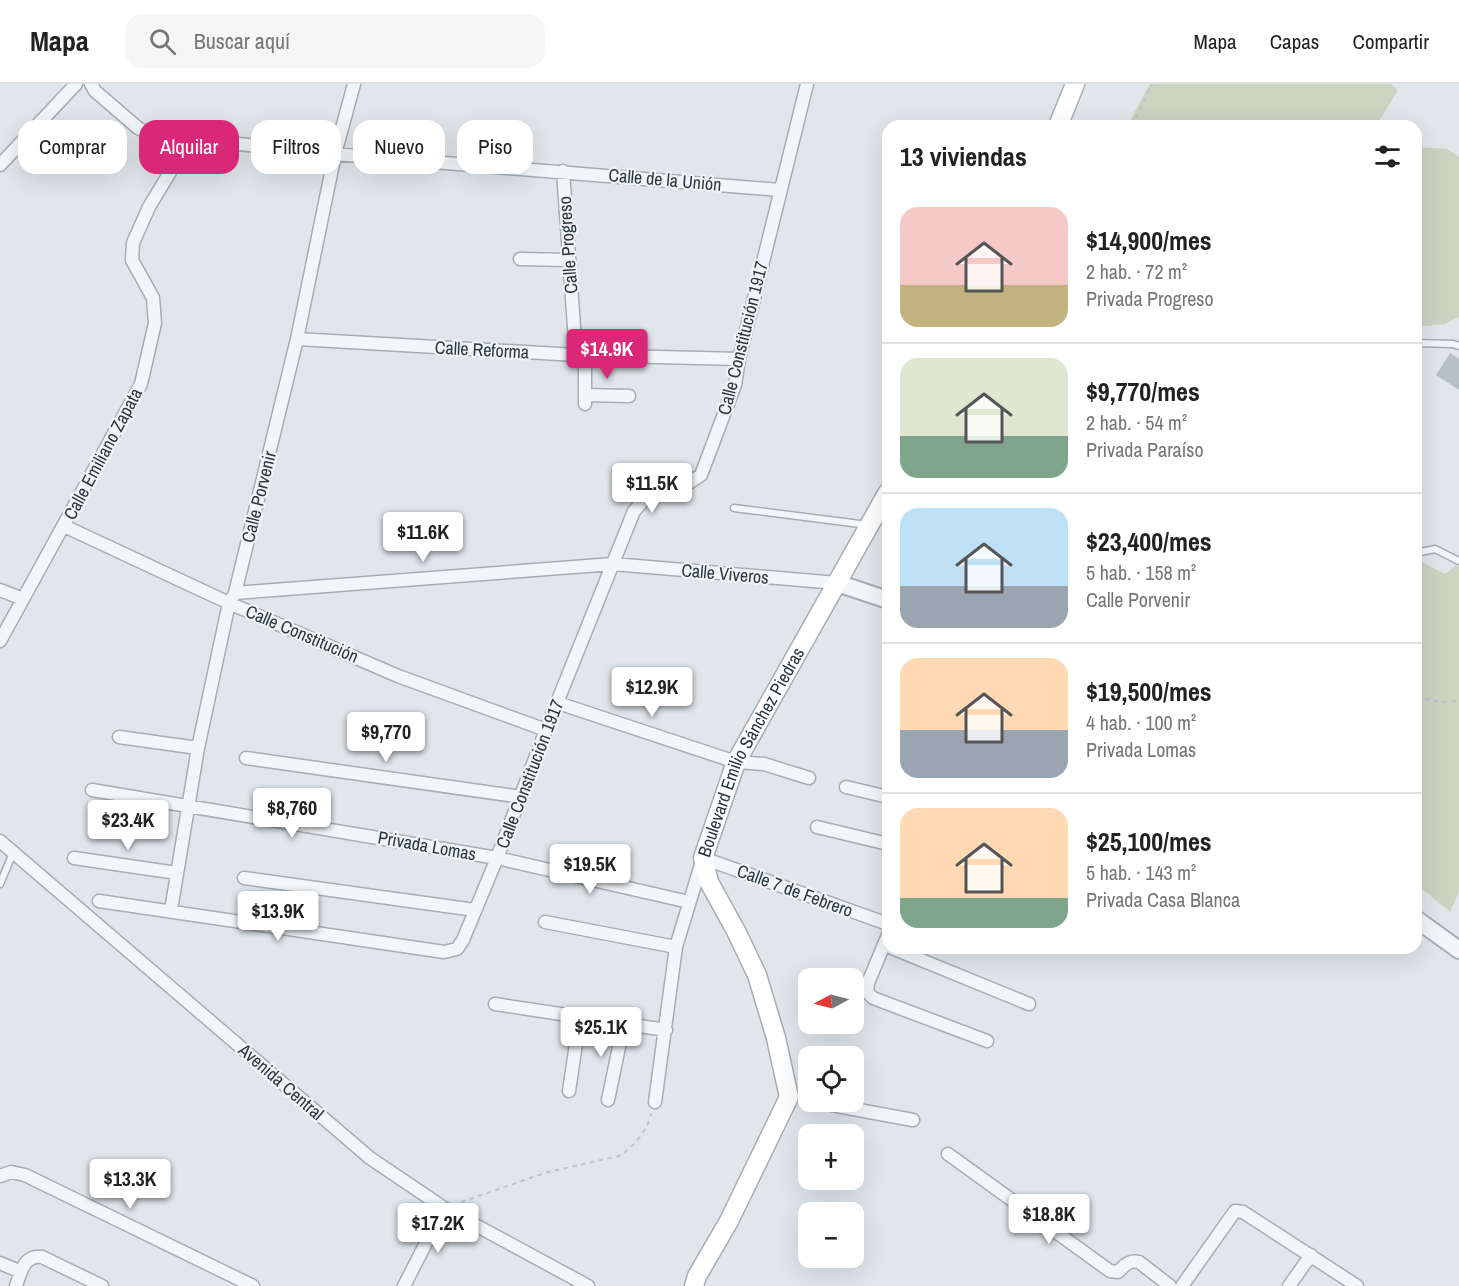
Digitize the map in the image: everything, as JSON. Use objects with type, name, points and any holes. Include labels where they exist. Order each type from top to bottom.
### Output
[{"type":"main road","points":[[1060,120],[1075,84]]},
{"type":"main road","name":"Boulevard Emilio Sánchez Piedras","points":[[789,1097],[757,975],[709,882],[703,858],[736,762],[882,502]]},
{"type":"main road","points":[[694,1286],[697,1276],[729,1221],[789,1097]]},
{"type":"street","points":[[0,165],[76,84]]},
{"type":"street","points":[[91,84],[95,91],[139,129]]},
{"type":"street","name":"Calle Porvenir","points":[[341,132],[354,84]]},
{"type":"street","name":"Calle Constitución 1917","points":[[171,910],[444,952],[456,949],[463,940],[522,797],[546,730],[634,511],[644,500],[684,486],[701,475],[735,385],[739,359],[807,84]]},
{"type":"street","name":"Calle de la Unión","points":[[341,154],[780,190]]},
{"type":"street","name":"Calle Progreso","points":[[563,171],[569,260],[585,399],[629,396]]},
{"type":"street","name":"Calle Emiliano Zapata","points":[[0,641],[141,384],[155,323],[153,298],[132,260],[133,243],[149,207],[169,174]]},
{"type":"street","name":"Calle Porvenir","points":[[171,910],[198,747],[232,598],[297,339],[331,174]]},
{"type":"street","points":[[520,259],[569,260]]},
{"type":"street","name":"Calle Reforma","points":[[297,339],[580,355],[739,359]]},
{"type":"street","name":"Calle Constitución","points":[[64,526],[232,598],[399,676],[546,730]]},
{"type":"street","name":"Calle Viveros","points":[[232,598],[613,564],[837,583]]},
{"type":"street","points":[[837,583],[882,598]]},
{"type":"street","points":[[0,590],[23,599]]},
{"type":"street","points":[[558,703],[736,762],[764,764],[809,778]]},
{"type":"street","points":[[119,738],[198,747]]},
{"type":"street","points":[[246,758],[522,797]]},
{"type":"street","points":[[846,788],[882,797]]},
{"type":"street","name":"Privada Lomas","points":[[92,790],[497,858],[689,902]]},
{"type":"street","points":[[817,827],[882,843]]},
{"type":"street","name":"Avenida Central","points":[[0,841],[370,1158],[444,1208],[588,1286]]},
{"type":"street","points":[[74,858],[177,873]]},
{"type":"street","points":[[655,1102],[676,947],[703,858]]},
{"type":"street","name":"Calle 7 de Febrero","points":[[703,858],[882,922]]},
{"type":"street","points":[[244,878],[475,910]]},
{"type":"street","points":[[99,901],[171,910]]},
{"type":"street","points":[[545,922],[676,947]]},
{"type":"street","points":[[1422,923],[1458,946]]},
{"type":"street","points":[[882,954],[868,983],[867,992],[873,998],[987,1041]]},
{"type":"street","points":[[913,954],[1029,1004]]},
{"type":"street","points":[[495,1004],[666,1030]]},
{"type":"street","points":[[569,1091],[580,1017]]},
{"type":"street","points":[[608,1100],[624,1023]]},
{"type":"street","points":[[789,1097],[798,1099]]},
{"type":"street","points":[[864,1111],[913,1120]]},
{"type":"street","points":[[948,1154],[1110,1271],[1118,1272],[1127,1263],[1139,1262],[1170,1286]]},
{"type":"street","points":[[0,1176],[11,1172],[25,1175],[253,1286]]},
{"type":"street","points":[[404,1286],[444,1208]]},
{"type":"street","points":[[1182,1286],[1235,1211],[1243,1212],[1353,1285]]},
{"type":"street","points":[[16,1286],[27,1260],[34,1256],[42,1257],[99,1285]]},
{"type":"street","points":[[1289,1286],[1311,1256]]},
{"type":"street","points":[[0,1263],[21,1272]]},
{"type":"lane","points":[[1422,343],[1459,346]]},
{"type":"lane","points":[[734,508],[869,525]]},
{"type":"lane","points":[[1422,552],[1435,549],[1459,561]]},
{"type":"lane","points":[[0,884],[14,852]]},
{"type":"path","points":[[1135,120],[1152,84]]},
{"type":"path","points":[[1422,698],[1440,702],[1459,701]]},
{"type":"path","points":[[444,1208],[548,1172],[619,1156],[629,1150],[649,1124],[655,1102]]},
{"type":"green space","points":[[1150,84],[1391,84],[1398,90],[1380,120],[1130,120]]},
{"type":"green space","points":[[1422,147],[1447,149],[1459,157],[1459,317],[1445,324],[1422,326]]},
{"type":"green space","points":[[1422,562],[1445,574],[1457,565],[1459,567],[1459,892],[1450,912],[1422,889]]},
{"type":"building","points":[[1450,353],[1459,359],[1459,390],[1436,375]]}]
